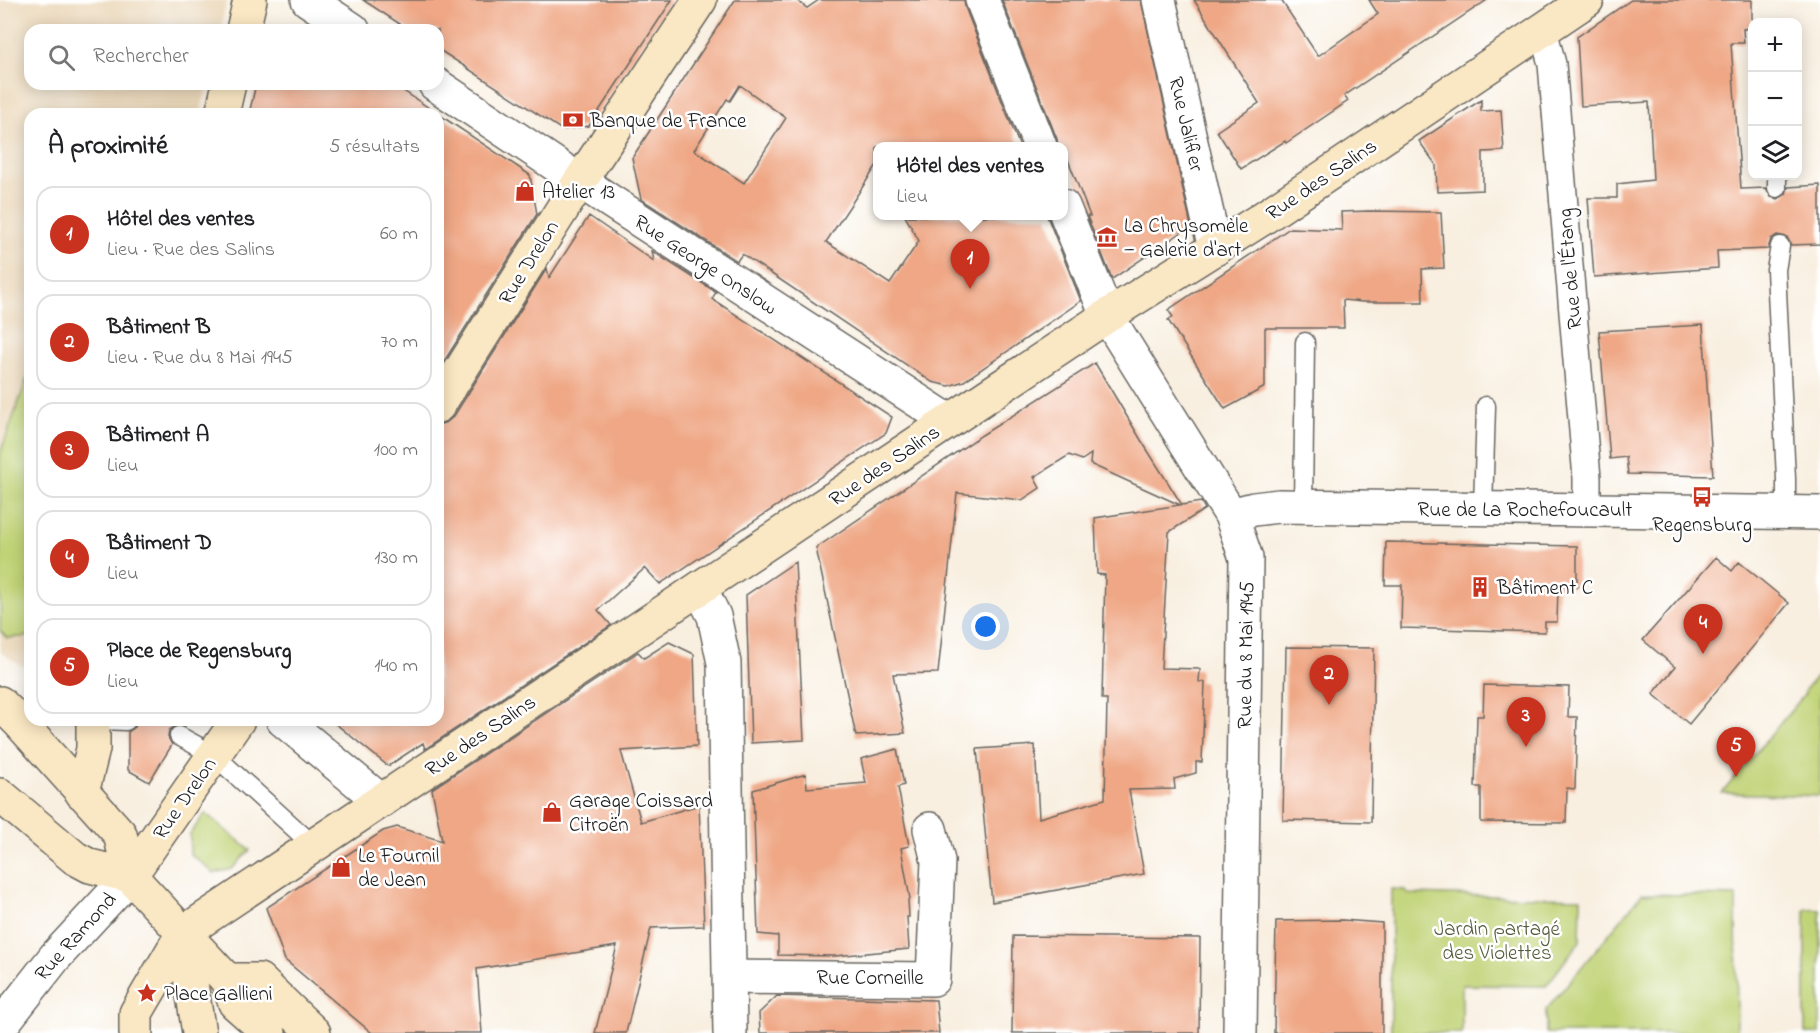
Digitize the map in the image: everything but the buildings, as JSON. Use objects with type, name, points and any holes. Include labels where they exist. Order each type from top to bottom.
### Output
[{"type":"main road","points":[[244,24],[250,0]]},
{"type":"main road","name":"Rue Drelon","points":[[444,396],[580,181],[700,0]]},
{"type":"main road","name":"Rue des Salins","points":[[183,933],[1107,316],[1215,249],[1587,0]]},
{"type":"main road","points":[[223,108],[228,90]]},
{"type":"main road","points":[[12,713],[120,834],[130,876],[227,980],[236,1003],[269,1033]]},
{"type":"main road","points":[[82,793],[93,748],[93,726]]},
{"type":"main road","name":"Rue Drelon","points":[[130,876],[234,726]]},
{"type":"main road","points":[[0,795],[75,858],[90,866],[130,876]]},
{"type":"main road","points":[[136,1033],[136,1012],[183,933]]},
{"type":"main road","points":[[183,933],[200,1033]]},
{"type":"main road","points":[[227,980],[259,980],[314,1033]]},
{"type":"street","points":[[308,0],[344,24]]},
{"type":"street","points":[[982,0],[1038,142]]},
{"type":"street","name":"Rue Jalifier","points":[[1159,0],[1215,249]]},
{"type":"street","name":"Rue de l'Étang","points":[[1543,30],[1552,64],[1587,478],[1587,510]]},
{"type":"street","name":"Rue George Onslow","points":[[444,90],[949,421]]},
{"type":"street","name":"Rue du 8 Mai 1945","points":[[1068,218],[1107,316],[1231,515],[1246,558],[1240,1033]]},
{"type":"street","name":"Rue de La Rochefoucault","points":[[1231,515],[1279,506],[1820,513]]},
{"type":"street","points":[[700,588],[714,616],[724,663],[730,1033]]},
{"type":"street","points":[[291,726],[381,801]]},
{"type":"street","name":"Rue Corneille","points":[[729,977],[933,978],[938,861],[930,829]]},
{"type":"street","name":"Rue Ramond","points":[[0,1027],[55,957],[130,876]]},
{"type":"lane","points":[[1780,246],[1776,270],[1786,513]]},
{"type":"lane","points":[[1303,507],[1305,342]]},
{"type":"lane","points":[[1483,509],[1486,406]]},
{"type":"lane","points":[[179,736],[214,755],[314,846]]},
{"type":"shaded area","points":[[0,0],[227,0],[221,24],[24,24],[24,90],[206,90],[201,108],[24,108],[24,666],[0,652]]},
{"type":"green space","points":[[24,387],[24,637],[7,638],[0,631],[0,454]]},
{"type":"green space","points":[[1820,672],[1820,796],[1722,793],[1805,694],[1805,690]]},
{"type":"green space","points":[[205,813],[250,850],[232,869],[214,873],[190,854],[190,834]]},
{"type":"green space","name":"Jardin partagé des Violettes","points":[[1391,889],[1405,890],[1407,894],[1581,898],[1580,941],[1546,986],[1462,985],[1462,1033],[1391,1033]]},
{"type":"green space","points":[[1642,894],[1736,896],[1737,1033],[1546,1033],[1546,1010]]},
{"type":"green space","points":[[1805,909],[1820,910],[1820,1033],[1805,1033]]},
{"type":"place","name":"Banque de France","points":[[573,120]]},
{"type":"place","name":"Atelier 13","points":[[525,191]]},
{"type":"place","name":"La Chrysomèle — Galerie d'art","points":[[1107,237]]},
{"type":"place","name":"Hôtel des ventes","points":[[970,289]]},
{"type":"place","name":"Regensburg","points":[[1702,497]]},
{"type":"place","name":"Bâtiment C","points":[[1480,587]]},
{"type":"place","name":"Bâtiment D","points":[[1703,654]]},
{"type":"place","name":"Bâtiment B","points":[[1329,705]]},
{"type":"place","name":"Bâtiment A","points":[[1526,747]]},
{"type":"place","name":"Place de Regensburg","points":[[1736,777]]},
{"type":"place","name":"Garage Coissard Citroën","points":[[552,812]]},
{"type":"place","name":"Le Fournil de Jean","points":[[341,867]]},
{"type":"place","name":"Place Gallieni","points":[[147,993]]}]
